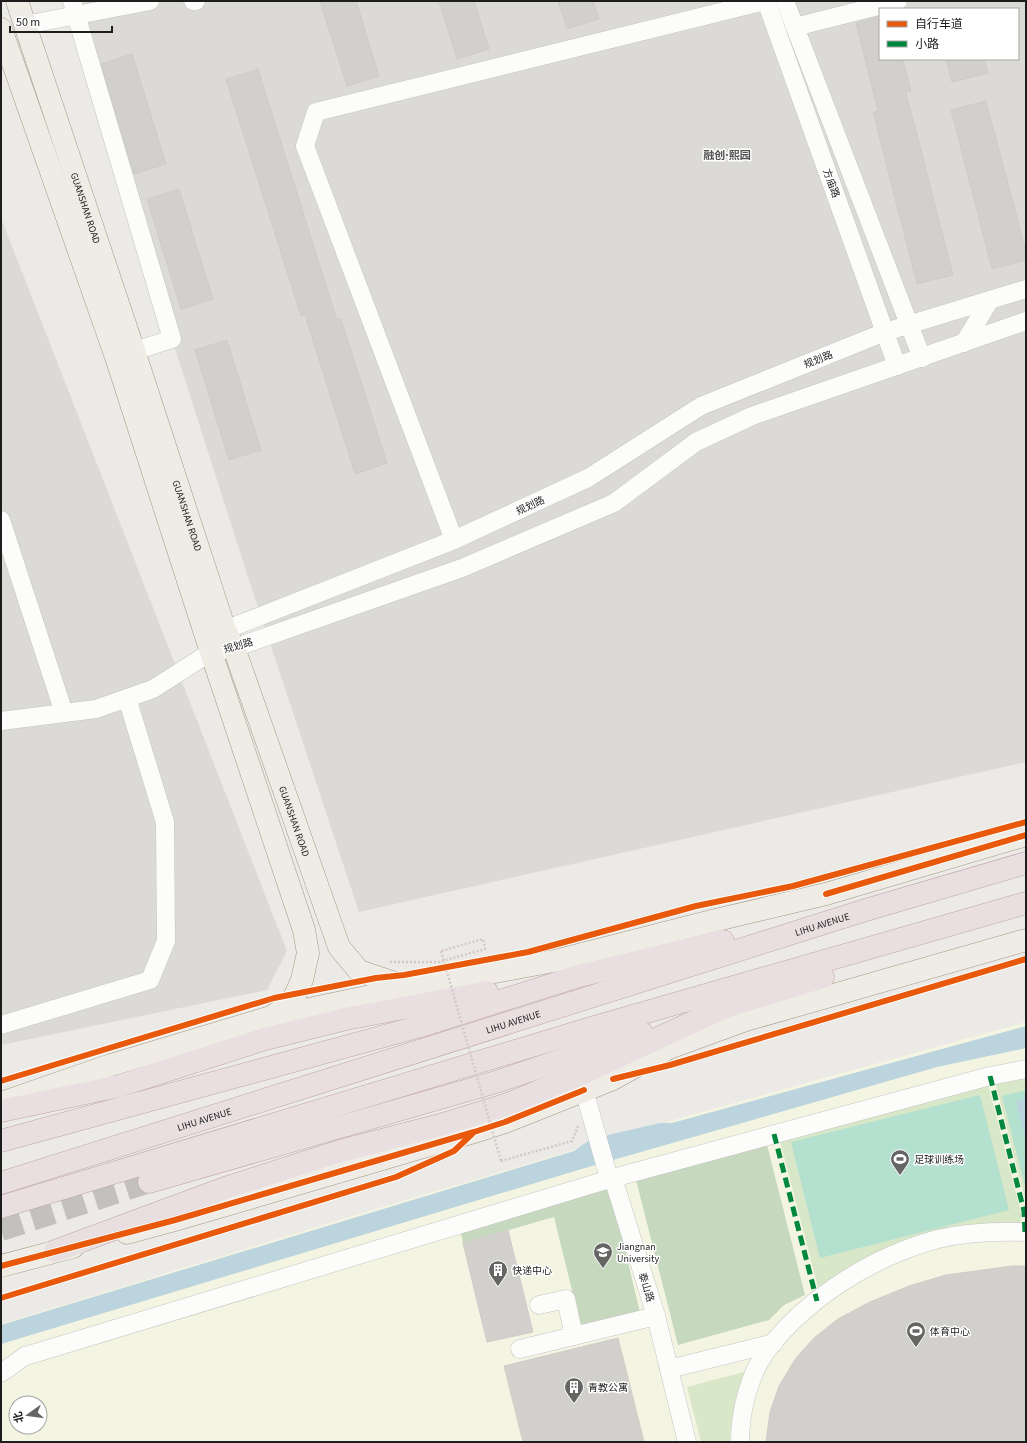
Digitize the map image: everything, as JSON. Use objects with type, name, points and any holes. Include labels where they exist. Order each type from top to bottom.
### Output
[{"type":"highway","name":"LIHU AVENUE","points":[[1,1183],[869,909],[1026,863]]},
{"type":"highway","points":[[1,1207],[500,1054],[1026,903]]},
{"type":"highway","points":[[1,1111],[118,1086],[265,1039],[346,1019],[579,976],[730,939],[869,909]]},
{"type":"highway","points":[[149,1182],[496,1082],[660,1027],[1008,920],[1026,912]]},
{"type":"highway","points":[[1,1141],[421,1026],[579,976]]},
{"type":"highway","points":[[55,1251],[225,1188],[340,1151],[508,1104],[583,1073],[725,1007]]},
{"type":"main road","name":"GUANSHAN ROAD","points":[[17,1],[125,354],[211,652],[304,930],[308,953],[302,980],[291,1004],[271,1017]]},
{"type":"main road","name":"GUANSHAN ROAD","points":[[1,29],[125,354],[339,947],[359,971],[409,988]]},
{"type":"main road","points":[[1,1103],[111,1065],[271,1017],[409,988],[559,960],[826,894],[1026,835]]},
{"type":"main road","points":[[1,1266],[175,1220],[505,1122],[613,1079],[669,1048],[746,1020],[1026,940]]},
{"type":"street","points":[[25,25],[74,8],[150,1]]},
{"type":"street","points":[[454,540],[305,146],[316,112],[765,1]]},
{"type":"street","name":"方庙路","points":[[765,1],[886,332],[897,366]]},
{"type":"street","points":[[785,1],[910,323],[922,358]]},
{"type":"street","points":[[795,27],[898,1]]},
{"type":"street","points":[[74,8],[172,339],[125,354]]},
{"type":"street","name":"规划路","points":[[211,652],[229,639],[454,540],[588,478],[701,406],[910,323],[1026,289]]},
{"type":"street","points":[[964,343],[990,300]]},
{"type":"street","name":"规划路","points":[[229,639],[462,568],[614,503],[696,442],[752,416],[1026,321]]},
{"type":"street","points":[[1,520],[64,713]]},
{"type":"street","points":[[1,721],[96,709],[153,689],[211,652]]},
{"type":"street","points":[[1,1025],[150,980],[166,942],[165,822],[127,698]]},
{"type":"street","points":[[1,1373],[25,1356],[610,1177],[990,1076],[1026,1069]]},
{"type":"street","name":"泰山路","points":[[584,1090],[610,1177],[656,1316],[687,1442]]},
{"type":"street","points":[[740,1442],[744,1408],[753,1377],[767,1351],[817,1300],[852,1275],[901,1251],[939,1239],[982,1232],[1026,1232]]},
{"type":"street","points":[[539,1305],[566,1299],[574,1336]]},
{"type":"street","points":[[520,1349],[656,1316]]},
{"type":"street","points":[[669,1369],[774,1343]]},
{"type":"path","points":[[385,962],[439,962],[485,949],[483,939],[441,951],[501,1161],[572,1141]]},
{"type":"path","points":[[435,969],[450,966]]},
{"type":"shaded area","points":[[64,1],[1026,1],[1026,762],[359,912],[248,577]]},
{"type":"shaded area","points":[[1,218],[287,951],[267,990],[1,1045]]},
{"type":"shaded area","name":"Jiangnan University","points":[[1026,1022],[1026,1442],[1,1442],[1,1324],[359,1214],[698,1113]]},
{"type":"green space","points":[[1026,1074],[1026,1203],[995,1081]]},
{"type":"green space","name":"足球训练场","points":[[988,1084],[1022,1217],[1019,1225],[860,1261],[818,1287],[780,1141]]},
{"type":"green space","points":[[1026,1090],[1026,1190],[1002,1096]]},
{"type":"green space","name":"足球训练场","points":[[980,1095],[1009,1210],[820,1258],[791,1142]]},
{"type":"green space","points":[[767,1145],[805,1295],[784,1305],[769,1320],[678,1345],[636,1180]]},
{"type":"green space","points":[[600,1190],[608,1190],[612,1196],[640,1312],[581,1327],[554,1217],[463,1243],[460,1229]]},
{"type":"green space","points":[[748,1371],[735,1406],[731,1423],[730,1442],[701,1442],[687,1387]]},
{"type":"water","points":[[1026,1026],[1026,1048],[937,1067],[585,1168],[1,1344],[1,1325],[574,1151],[591,1139],[660,1123],[672,1123]]},
{"type":"water","points":[[1026,1099],[1026,1141],[1016,1102]]},
{"type":"building","points":[[320,1],[356,1],[379,76],[347,86]]},
{"type":"building","points":[[439,1],[474,1],[489,49],[457,59]]},
{"type":"building","points":[[558,1],[593,1],[599,19],[567,29]]},
{"type":"building","points":[[879,16],[879,60],[903,60],[911,91],[906,92],[953,275],[917,284],[873,112],[878,111],[856,23]]},
{"type":"building","points":[[132,54],[166,164],[134,174],[101,64]]},
{"type":"building","points":[[946,60],[984,60],[988,73],[952,82]]},
{"type":"building","points":[[258,69],[337,320],[341,319],[387,463],[355,474],[305,315],[301,316],[226,79]]},
{"type":"building","points":[[986,101],[1026,251],[1026,260],[992,269],[951,110]]},
{"type":"building","points":[[179,189],[213,299],[181,309],[147,199]]},
{"type":"building","points":[[227,340],[261,450],[229,460],[195,350]]},
{"type":"building","name":"快递中心","points":[[508,1230],[533,1332],[487,1342],[463,1243]]},
{"type":"building","name":"体育中心","points":[[1012,1266],[1026,1266],[1026,1442],[766,1442],[770,1412],[779,1386],[796,1358],[814,1338],[838,1319],[870,1302],[909,1286],[946,1275]]},
{"type":"building","name":"青教公寓","points":[[618,1338],[644,1442],[523,1442],[504,1366]]},
{"type":"tunnel","points":[[1,1230],[149,1182]]},
{"type":"marked path","points":[[990,1076],[1024,1211],[1025,1232]]},
{"type":"marked path","points":[[774,1134],[817,1301]]},
{"type":"cycle path","points":[[1,1081],[274,998],[376,978],[404,975],[528,952],[696,906],[793,886],[1026,822]]},
{"type":"cycle path","points":[[826,894],[1026,835]]},
{"type":"cycle path","points":[[613,1079],[670,1065],[1026,959]]},
{"type":"cycle path","points":[[1,1266],[175,1220],[474,1132],[505,1122],[584,1090]]},
{"type":"cycle path","points":[[1,1298],[396,1177],[454,1151],[472,1134]]},
{"type":"place","name":"足球训练场","points":[[900,1176]]},
{"type":"place","name":"Jiangnan University","points":[[603,1269]]},
{"type":"place","name":"快递中心","points":[[498,1287]]},
{"type":"place","name":"体育中心","points":[[916,1348]]},
{"type":"place","name":"青教公寓","points":[[574,1404]]},
{"type":"district","name":"融创·熙园","points":[[727,155]]}]
